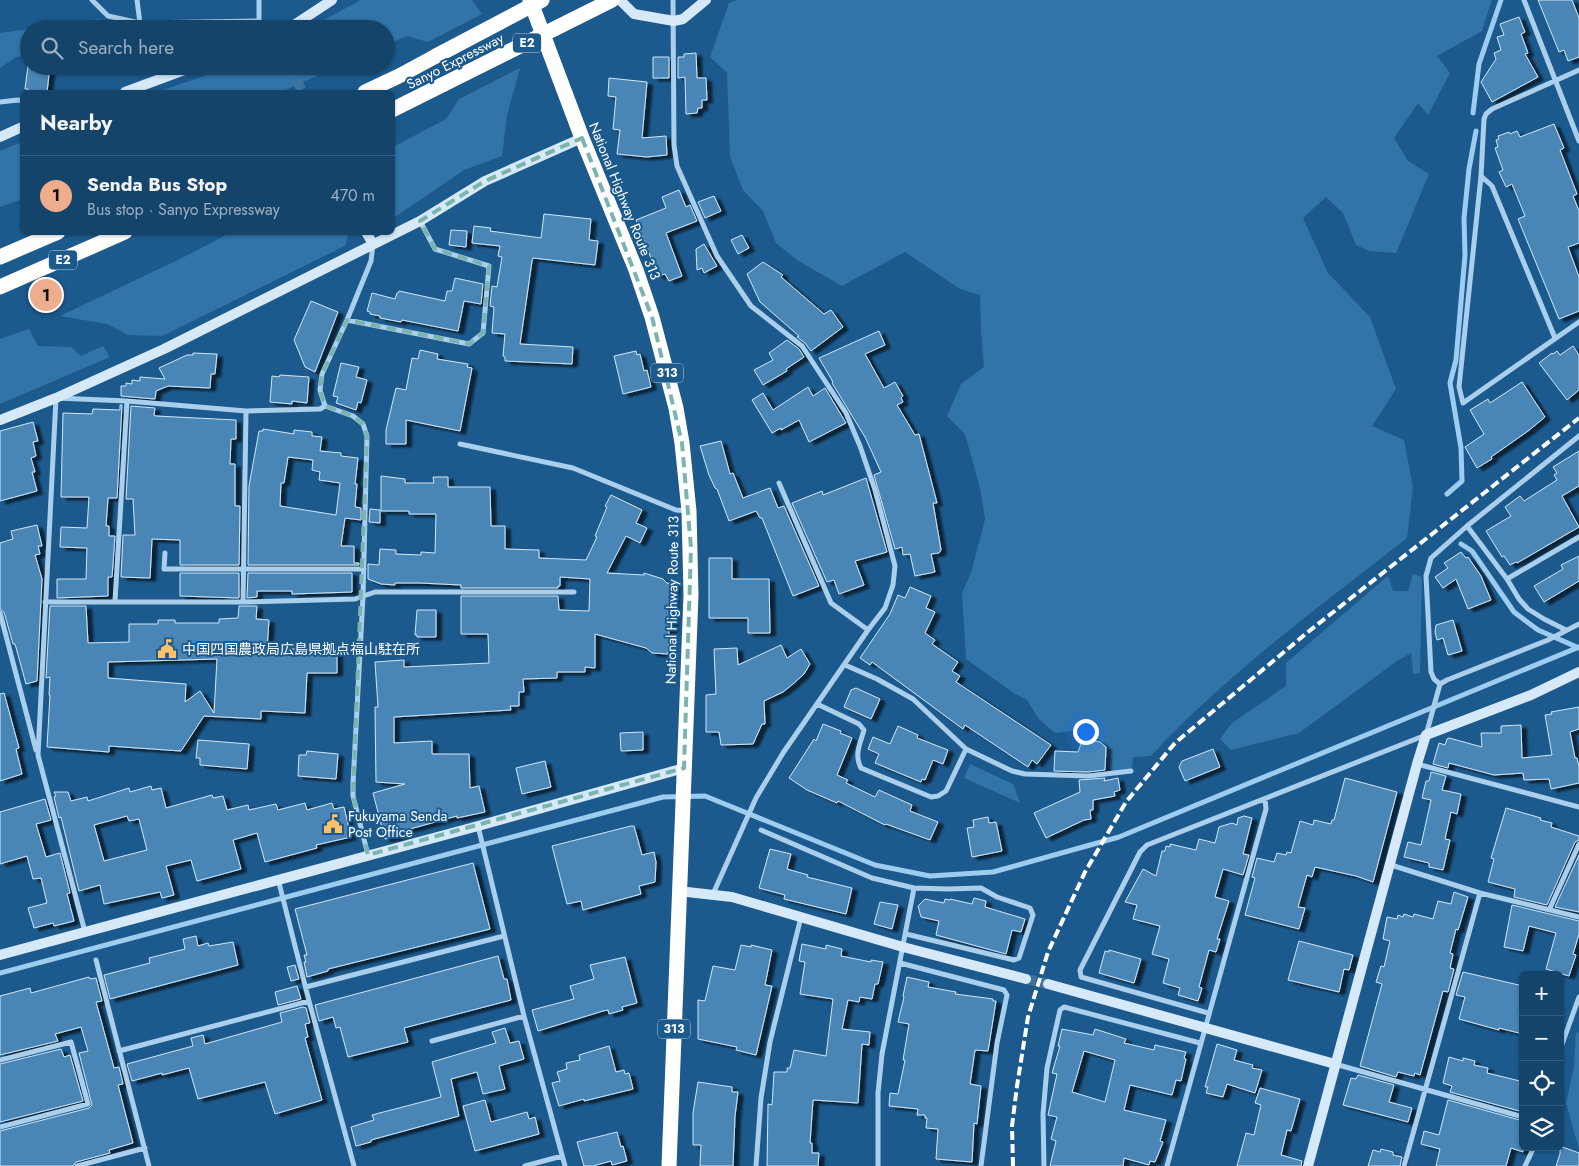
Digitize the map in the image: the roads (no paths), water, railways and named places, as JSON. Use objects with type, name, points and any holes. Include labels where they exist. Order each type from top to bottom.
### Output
[{"type":"highway","name":"National Highway Route 313","points":[[530,0],[582,138],[636,270],[652,317],[676,408],[682,443],[689,511],[691,595],[678,891],[669,1166]]},
{"type":"highway","name":"Sanyo Expressway","points":[[369,90],[542,0]]},
{"type":"highway","name":"Sanyo Expressway","points":[[395,108],[612,0]]},
{"type":"highway","name":"E2","points":[[0,257],[51,235]]},
{"type":"highway","name":"E2","points":[[0,287],[118,235]]},
{"type":"street","points":[[92,0],[108,16],[126,20]]},
{"type":"street","points":[[137,0],[140,20]]},
{"type":"street","points":[[259,0],[259,20]]},
{"type":"street","points":[[302,20],[332,0]]},
{"type":"street","points":[[620,0],[634,14],[674,21],[683,18],[706,0]]},
{"type":"street","points":[[673,0],[674,145],[678,166],[718,256],[751,306],[802,346],[846,414],[860,446],[875,490],[895,566],[893,585],[885,608],[783,753],[756,798],[713,894]]},
{"type":"street","points":[[1524,0],[1579,141]]},
{"type":"street","points":[[1579,70],[1492,109],[1486,114],[1484,119],[1481,176],[1459,387],[1463,403],[1579,322]]},
{"type":"street","points":[[130,90],[171,75]]},
{"type":"street","points":[[0,102],[20,100]]},
{"type":"street","points":[[0,137],[20,129]]},
{"type":"street","points":[[395,233],[420,221],[485,181],[582,138]]},
{"type":"street","points":[[1481,176],[1492,186],[1555,338]]},
{"type":"street","points":[[348,320],[469,344],[483,333],[489,266],[435,249],[420,221]]},
{"type":"street","points":[[325,406],[320,390],[322,374],[348,320],[371,261],[373,244],[368,235]]},
{"type":"street","points":[[0,420],[56,398],[164,349],[391,235]]},
{"type":"street","points":[[56,398],[127,401],[246,411],[320,409],[325,406],[353,416],[363,424],[367,436],[364,569],[353,784],[354,796],[368,855]]},
{"type":"street","points":[[38,755],[56,398]]},
{"type":"street","points":[[115,600],[127,401]]},
{"type":"street","points":[[243,602],[246,411]]},
{"type":"street","points":[[1440,684],[1434,680],[1431,672],[1426,576],[1431,558],[1467,526],[1579,436]]},
{"type":"street","points":[[460,444],[573,468],[676,510],[689,511]]},
{"type":"street","points":[[779,483],[832,604],[868,630]]},
{"type":"street","points":[[1467,526],[1507,579],[1518,599],[1528,609],[1566,630]]},
{"type":"street","points":[[1507,579],[1579,537]]},
{"type":"street","points":[[165,553],[164,568],[364,569]]},
{"type":"street","points":[[45,602],[115,600],[243,602],[355,599],[375,592],[574,592]]},
{"type":"street","points":[[0,613],[85,932]]},
{"type":"street","points":[[1308,1166],[1440,684],[1548,640],[1579,624]]},
{"type":"street","points":[[845,665],[877,679],[913,699],[966,749],[1012,771],[1025,774],[1088,776],[1131,770]]},
{"type":"street","points":[[1208,1013],[1082,977],[1080,970],[1136,858],[1147,845],[1530,695],[1579,672]]},
{"type":"street","points":[[818,704],[859,724],[864,730],[857,753],[857,761],[862,768],[931,797],[938,796],[946,791],[966,749]]},
{"type":"street","points":[[1417,764],[1579,808]]},
{"type":"street","points":[[0,955],[368,855],[479,831],[684,768]]},
{"type":"street","points":[[1167,1166],[1266,809],[1265,799]]},
{"type":"street","points":[[761,830],[872,878],[914,888],[981,888],[997,897],[1030,908],[1033,915],[1019,958],[1014,960],[906,934]]},
{"type":"street","points":[[479,831],[524,1016],[565,1166]]},
{"type":"street","points":[[1550,908],[1579,844]]},
{"type":"street","points":[[1391,865],[1480,893],[1550,908],[1579,917]]},
{"type":"street","points":[[278,879],[354,1166]]},
{"type":"street","points":[[878,1166],[878,1093],[882,1054],[914,888]]},
{"type":"street","points":[[678,891],[732,897],[903,947],[1026,979]]},
{"type":"street","points":[[1404,1166],[1480,893]]},
{"type":"street","points":[[756,1166],[761,1098],[770,1042],[801,918]]},
{"type":"street","points":[[306,987],[504,936]]},
{"type":"street","points":[[96,960],[149,1166]]},
{"type":"street","points":[[900,963],[1004,990],[1007,995],[998,1043],[982,1166]]},
{"type":"street","points":[[1048,984],[1519,1116]]},
{"type":"street","points":[[1564,1039],[1579,997]]},
{"type":"street","points":[[120,1051],[309,1001]]},
{"type":"street","points":[[1044,1166],[1043,1114],[1046,1068],[1060,1010],[1064,1007],[1200,1043]]},
{"type":"street","points":[[432,1041],[524,1016]]},
{"type":"street","points":[[0,1060],[72,1042],[88,1104],[0,1127]]},
{"type":"street","points":[[77,1166],[145,1148]]},
{"type":"street","points":[[1525,1166],[1532,1151]]},
{"type":"street","points":[[525,1166],[562,1156]]},
{"type":"waterway","points":[[1473,113],[1479,64],[1501,0]]},
{"type":"waterway","points":[[1447,494],[1462,481],[1461,448],[1450,383],[1456,360],[1465,255],[1464,218],[1469,169],[1476,131]]},
{"type":"waterway","points":[[1461,544],[1472,551],[1514,612],[1538,630],[1579,648]]},
{"type":"waterway","points":[[0,973],[663,797],[705,796],[875,865],[930,876],[993,872],[1119,837],[1579,647]]},
{"type":"tunnel","points":[[295,75],[301,90]]},
{"type":"tunnel","points":[[1026,979],[1048,984]]},
{"type":"railway","points":[[1013,1166],[1012,1126],[1028,1017],[1048,952],[1085,872],[1126,802],[1175,743],[1308,632],[1579,418]]},
{"type":"place","name":"Senda Bus Stop","points":[[46,295]]},
{"type":"place","name":"中国四国農政局広島県拠点福山駐在所","points":[[167,649]]},
{"type":"place","name":"Fukuyama Senda Post Office","points":[[333,824]]}]
